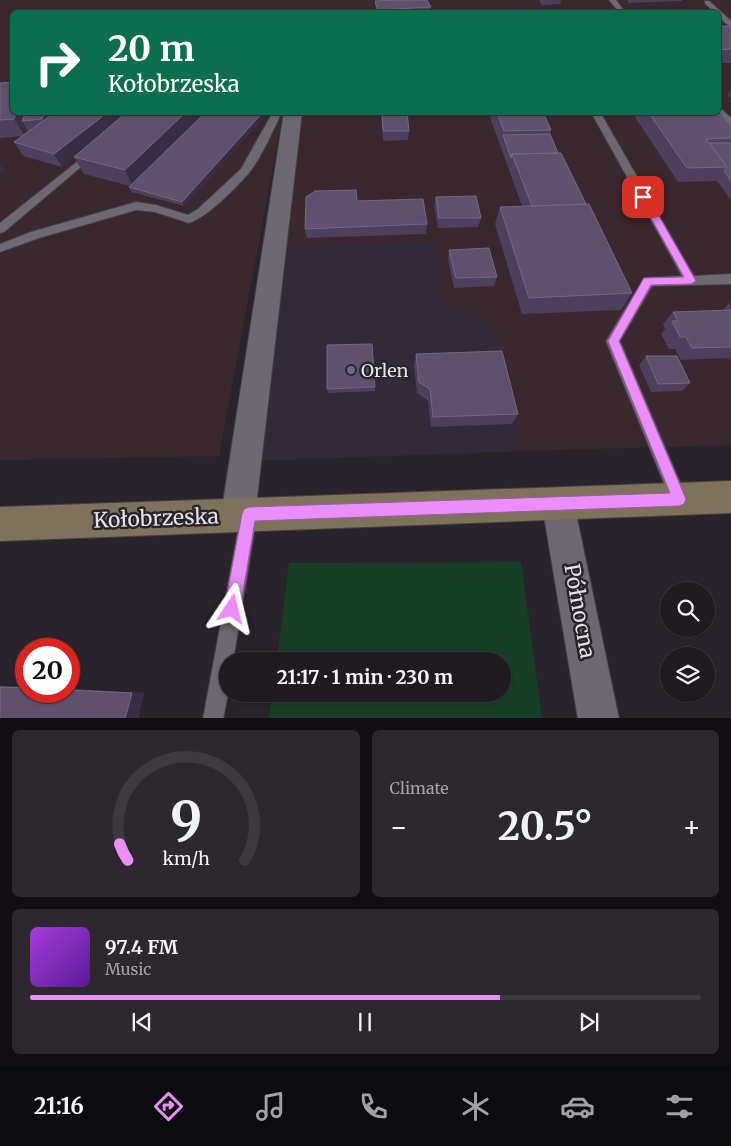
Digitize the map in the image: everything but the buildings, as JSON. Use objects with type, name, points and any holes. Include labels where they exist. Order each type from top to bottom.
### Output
[{"type":"main road","name":"Kołobrzeska","points":[[0,524],[731,497]]},
{"type":"street","points":[[244,515],[294,115]]},
{"type":"street","name":"Północna","points":[[558,504],[599,718]]},
{"type":"lane","points":[[612,0],[620,10]]},
{"type":"lane","points":[[707,2],[715,10]]},
{"type":"lane","points":[[721,17],[729,29]]},
{"type":"lane","points":[[721,112],[731,123]]},
{"type":"lane","points":[[0,248],[35,235],[136,206],[156,209],[189,220],[202,212],[245,171],[276,115]]},
{"type":"lane","points":[[597,115],[691,281]]},
{"type":"lane","points":[[0,229],[104,143]]},
{"type":"lane","points":[[679,499],[613,341],[648,281],[731,279]]},
{"type":"lane","points":[[213,718],[244,515]]},
{"type":"shaded area","points":[[0,0],[731,0],[731,445],[520,451],[499,360],[496,329],[439,298],[443,283],[436,241],[284,246],[301,115],[721,115],[721,10],[10,10],[10,115],[283,115],[219,456],[0,460]]},
{"type":"shaded area","points":[[436,241],[443,283],[439,298],[496,329],[499,360],[520,451],[256,461],[284,246]]},
{"type":"green space","points":[[521,562],[542,718],[269,718],[271,702],[511,702],[511,652],[278,652],[289,563]]},
{"type":"place","name":"Orlen","points":[[351,370]]},
{"type":"route","points":[[232,609],[249,514],[679,499],[636,392],[613,341],[648,281],[691,281],[643,197]]}]
